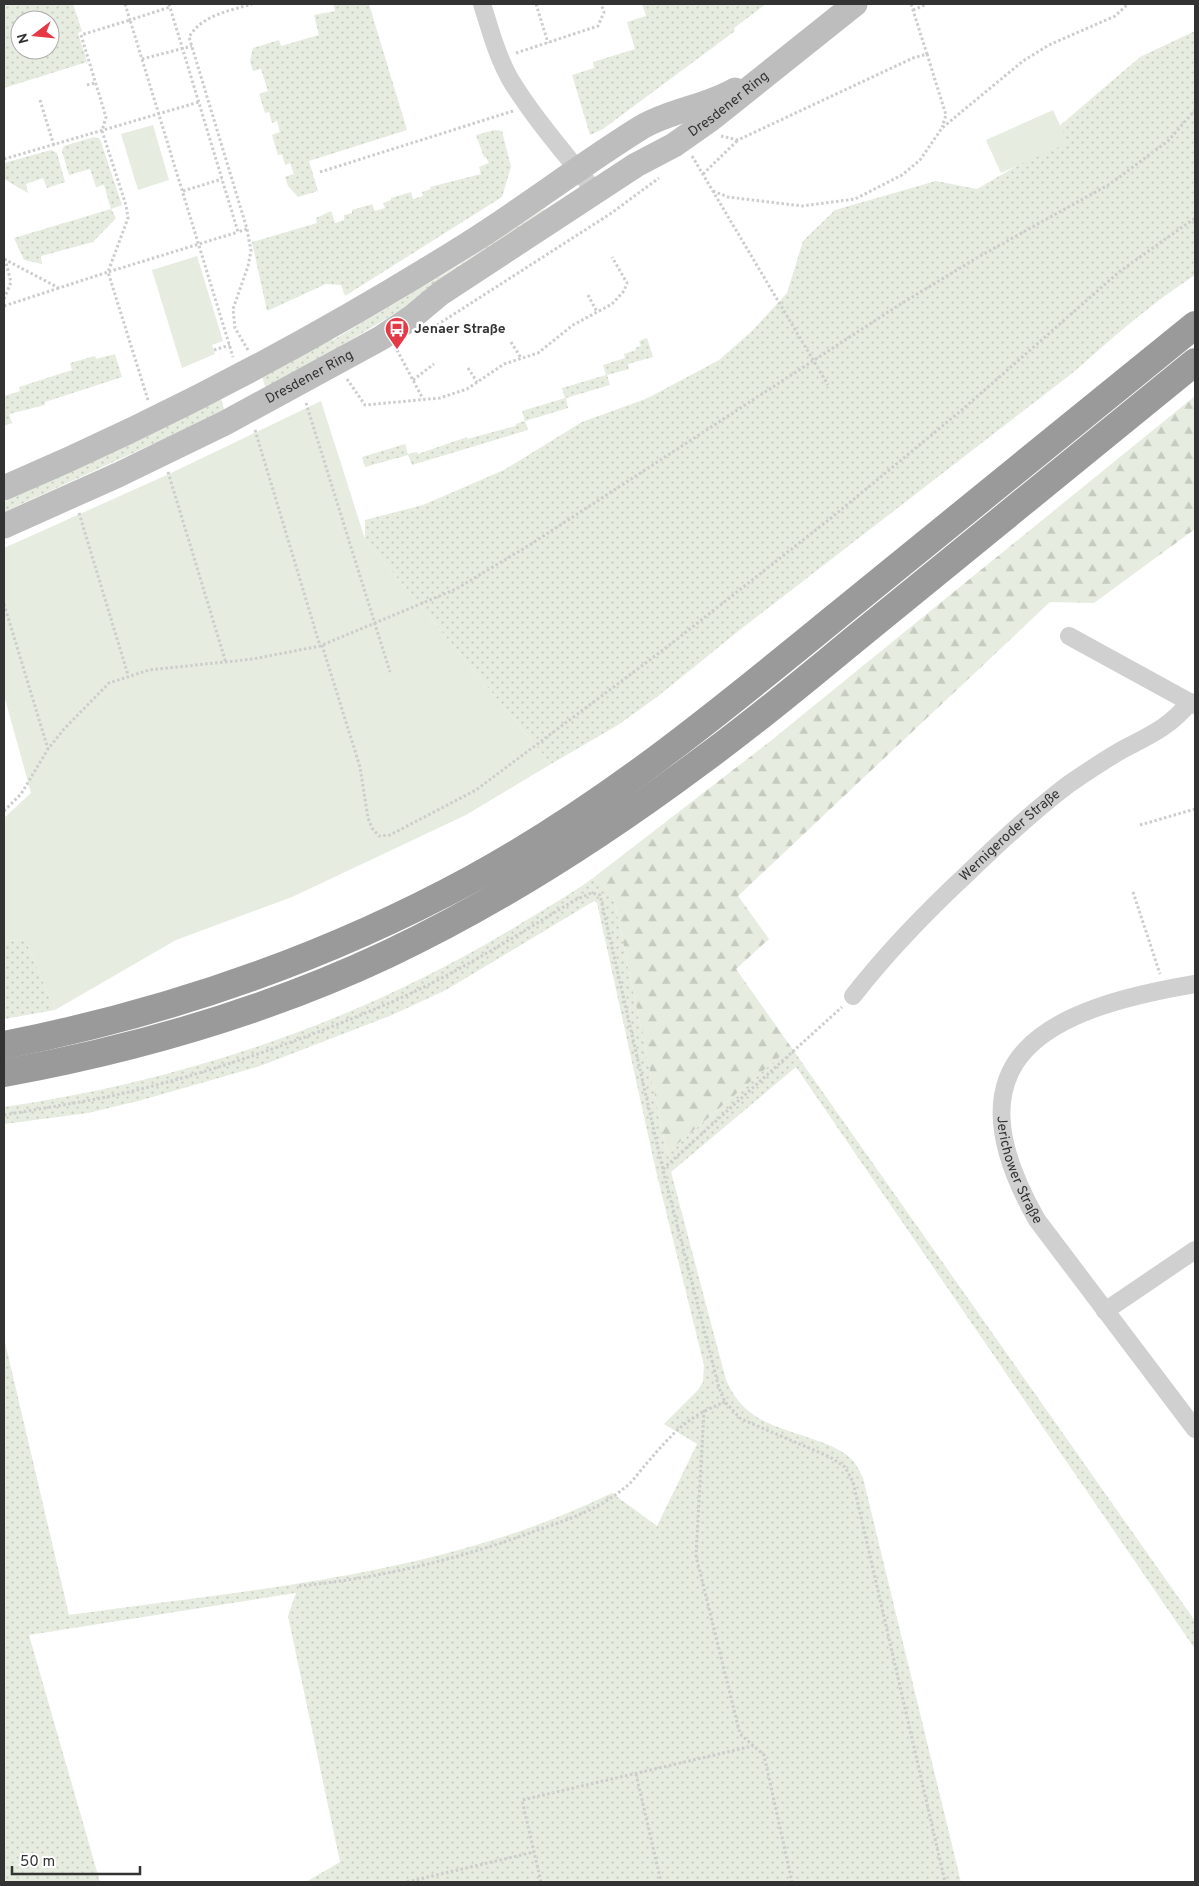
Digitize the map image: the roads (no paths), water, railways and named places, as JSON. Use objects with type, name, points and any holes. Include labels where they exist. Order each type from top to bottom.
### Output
[{"type":"highway","points":[[4,1045],[119,1020],[279,968],[375,928],[471,879],[565,822],[683,740],[1195,325]]},
{"type":"highway","points":[[4,1073],[71,1061],[185,1030],[282,997],[386,955],[484,904],[582,845],[702,761],[1195,362]]},
{"type":"street","points":[[482,4],[496,49],[510,78],[528,106],[595,192]]},
{"type":"street","name":"Dresdener Ring","points":[[4,488],[94,448],[238,377],[422,272],[504,221],[644,126],[738,88],[844,4]]},
{"type":"street","name":"Dresdener Ring","points":[[4,526],[110,479],[249,411],[393,330],[441,293],[636,165],[674,145],[711,119],[856,4]]},
{"type":"street","points":[[1069,636],[1193,704]]},
{"type":"street","name":"Wernigeroder Straße","points":[[853,996],[888,952],[1017,826],[1070,783],[1119,752],[1164,729],[1193,704]]},
{"type":"street","name":"Jerichower Straße","points":[[1195,984],[1164,989],[1108,1003],[1073,1016],[1048,1030],[1026,1048],[1011,1067],[1003,1092],[1001,1116],[1003,1140],[1019,1189],[1037,1220],[1195,1429]]},
{"type":"street","points":[[1105,1310],[1195,1250]]},
{"type":"place","name":"Jenaer Straße","points":[[397,350]]}]
